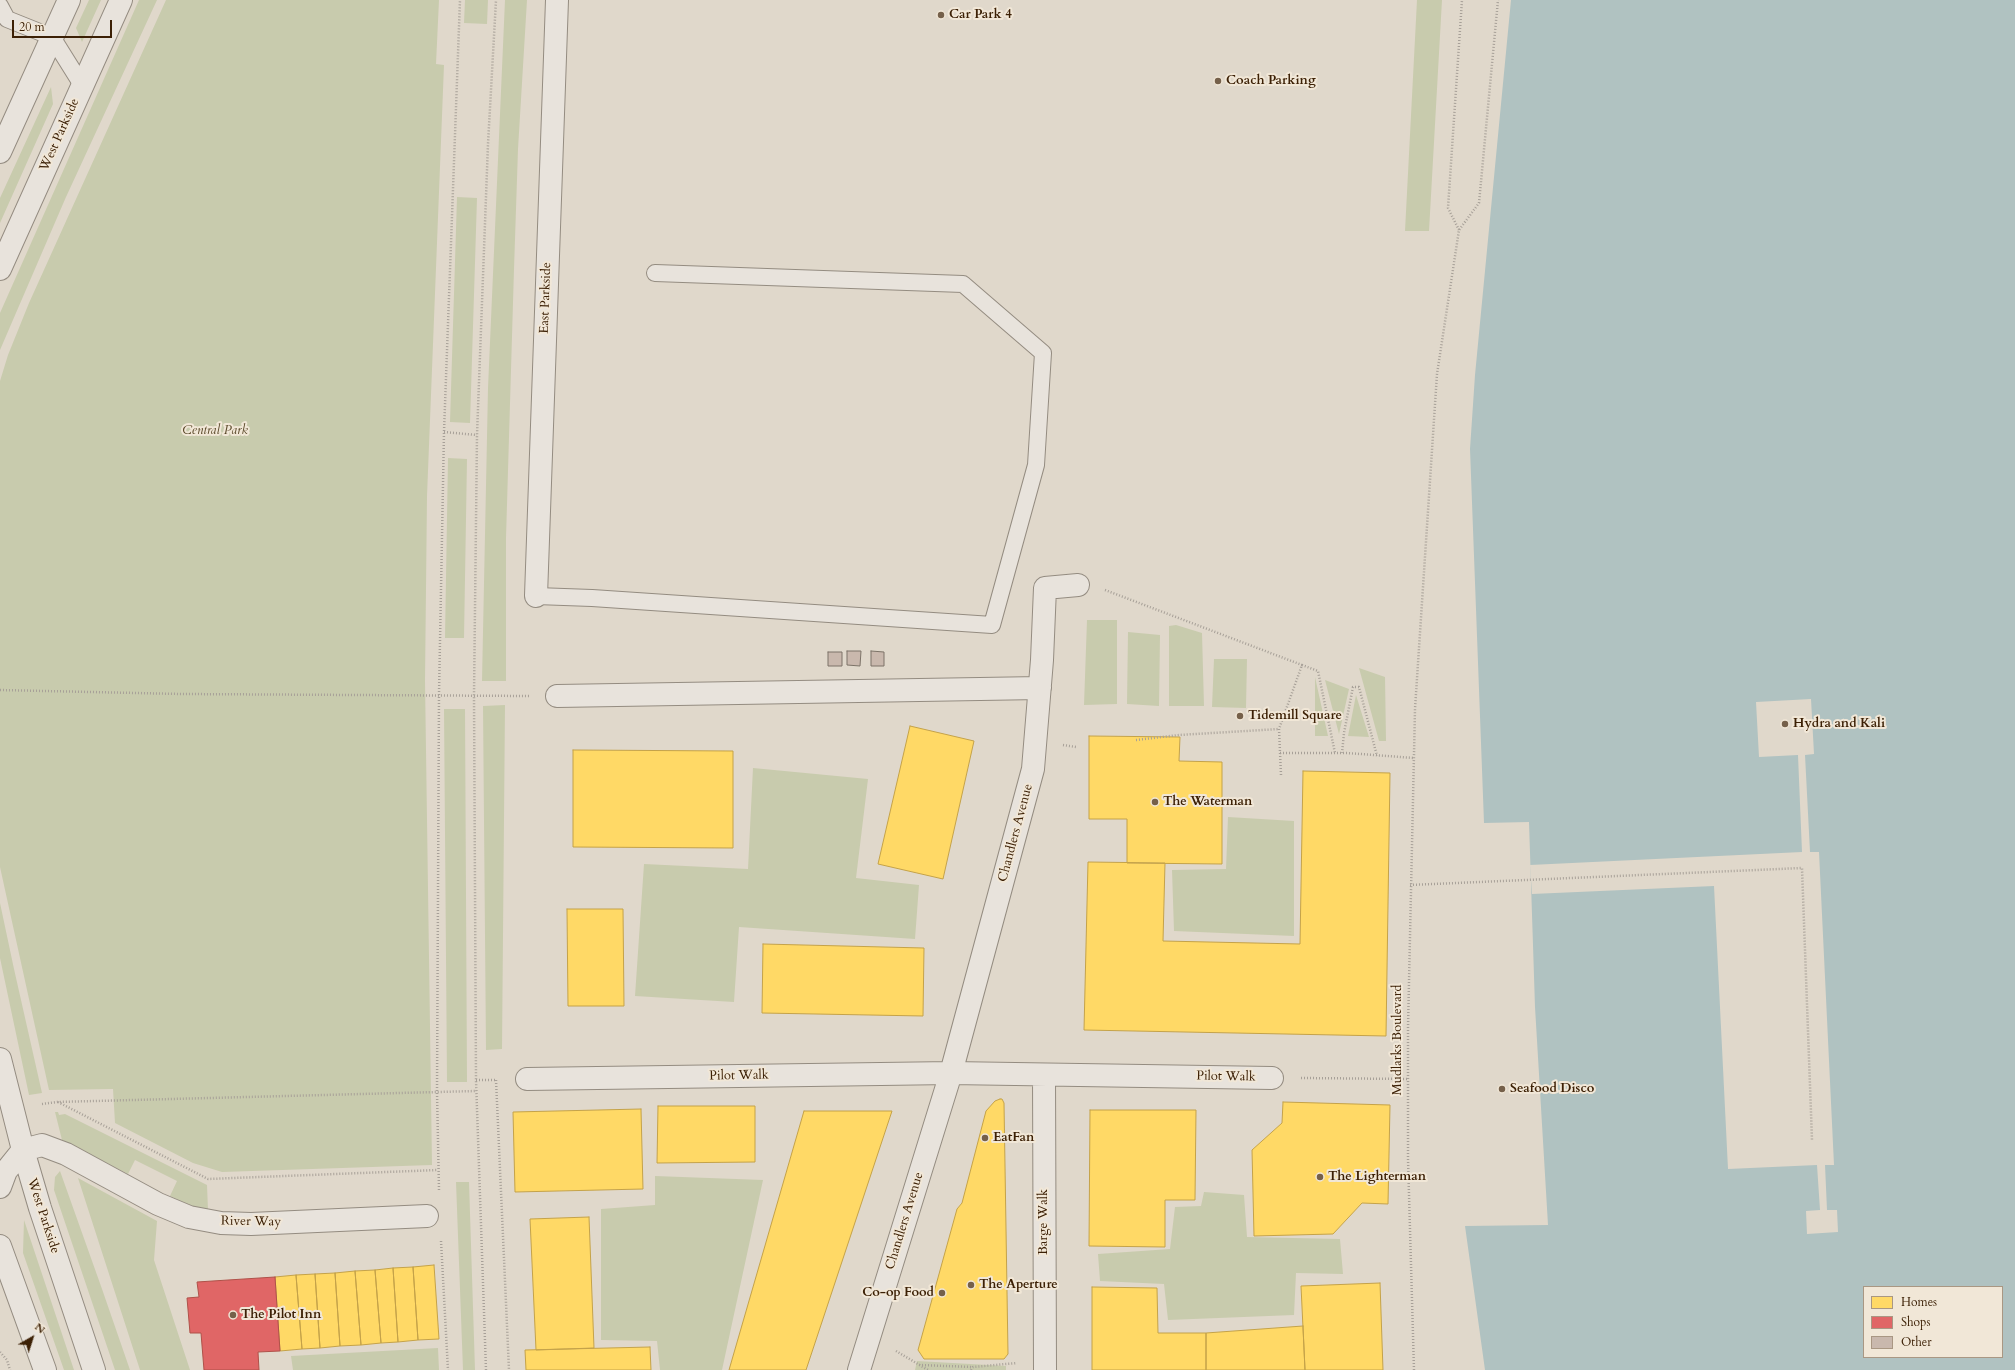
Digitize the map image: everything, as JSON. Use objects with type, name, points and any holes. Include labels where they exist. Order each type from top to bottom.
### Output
[{"type":"street","points":[[0,152],[69,0]]},
{"type":"street","name":"West Parkside","points":[[0,269],[121,0]]},
{"type":"street","name":"East Parkside","points":[[536,596],[557,0]]},
{"type":"street","name":"Chandlers Avenue","points":[[859,1370],[951,1072],[1033,769],[1040,688],[1045,588],[1078,585]]},
{"type":"street","points":[[557,696],[1040,688]]},
{"type":"street","name":"West Parkside","points":[[0,1059],[23,1150],[42,1215],[94,1370]]},
{"type":"street","points":[[951,1072],[1044,1074]]},
{"type":"street","name":"Pilot Walk","points":[[527,1079],[951,1072]]},
{"type":"street","name":"Pilot Walk","points":[[1044,1074],[1272,1078]]},
{"type":"street","name":"Barge Walk","points":[[1044,1074],[1044,1365]]},
{"type":"street","name":"River Way","points":[[23,1150],[42,1145],[66,1154],[158,1204],[189,1217],[221,1224],[427,1216]]},
{"type":"street","points":[[0,1187],[6,1171],[23,1150]]},
{"type":"street","points":[[0,1246],[45,1370]]},
{"type":"lane","points":[[2,15],[52,37],[82,85]]},
{"type":"lane","points":[[536,596],[592,598],[992,625],[1036,465],[1043,353],[963,284],[655,273]]},
{"type":"path","points":[[439,1193],[437,1092],[439,694],[444,432],[460,0]]},
{"type":"path","points":[[486,1370],[477,1091],[474,695],[477,435],[488,144],[496,0]]},
{"type":"path","points":[[1462,0],[1448,208],[1459,230],[1479,204],[1498,0]]},
{"type":"path","name":"Mudlarks Boulevard","points":[[1414,1370],[1408,1079],[1410,885],[1415,709],[1437,374],[1459,230]]},
{"type":"path","points":[[444,432],[477,435]]},
{"type":"path","points":[[1078,585],[1090,584],[1318,670],[1334,753]]},
{"type":"path","points":[[1281,775],[1279,729],[1302,665]]},
{"type":"path","points":[[1342,754],[1344,733],[1353,687],[1359,687],[1377,756]]},
{"type":"path","points":[[0,690],[181,694],[439,694],[534,696]]},
{"type":"path","points":[[1136,740],[1179,735],[1279,729]]},
{"type":"path","points":[[1280,753],[1334,753],[1414,758]]},
{"type":"path","points":[[1410,885],[1802,868],[1812,1140]]},
{"type":"path","name":"Pilot Walk","points":[[1272,1078],[1408,1079]]},
{"type":"path","points":[[496,1080],[509,1370]]},
{"type":"path","points":[[36,1105],[57,1102],[477,1091]]},
{"type":"path","points":[[57,1102],[208,1179],[438,1170]]},
{"type":"path","points":[[441,1238],[448,1370]]},
{"type":"path","points":[[869,1335],[928,1370]]},
{"type":"path","points":[[0,1352],[7,1360],[10,1370]]},
{"type":"path","points":[[919,1365],[972,1368],[1044,1365]]},
{"type":"green space","points":[[89,0],[101,0],[82,42],[76,28]]},
{"type":"green space","points":[[139,0],[157,0],[66,197],[0,350],[0,313]]},
{"type":"green space","name":"Central Park","points":[[166,0],[439,0],[436,64],[444,65],[427,496],[425,681],[432,1165],[222,1172],[193,1163],[115,1123],[113,1089],[49,1090],[0,867],[0,381],[8,355],[29,303]]},
{"type":"green space","points":[[465,0],[488,0],[487,24],[464,23]]},
{"type":"green space","points":[[505,0],[527,0],[518,149],[514,269],[506,538],[506,681],[482,681],[488,388]]},
{"type":"green space","points":[[1417,0],[1442,0],[1429,231],[1405,231]]},
{"type":"green space","points":[[51,87],[53,104],[0,223],[0,198]]},
{"type":"green space","points":[[457,197],[477,198],[470,423],[450,422]]},
{"type":"green space","points":[[448,458],[467,459],[464,638],[445,638]]},
{"type":"green space","points":[[1087,620],[1117,620],[1117,704],[1084,705]]},
{"type":"green space","points":[[1176,625],[1202,633],[1204,706],[1169,706],[1169,626]]},
{"type":"green space","points":[[1128,632],[1160,635],[1159,706],[1127,704]]},
{"type":"green space","points":[[1214,659],[1247,659],[1246,708],[1212,707]]},
{"type":"green space","points":[[1359,668],[1385,677],[1386,741],[1379,741]]},
{"type":"green space","points":[[1315,677],[1328,736],[1315,736]]},
{"type":"green space","points":[[1325,680],[1349,689],[1339,734]]},
{"type":"green space","points":[[1356,695],[1369,737],[1348,736]]},
{"type":"green space","points":[[505,705],[502,1049],[486,1050],[483,706]]},
{"type":"green space","points":[[444,709],[465,709],[467,1082],[447,1082]]},
{"type":"green space","points":[[753,768],[868,779],[856,878],[919,885],[915,939],[739,927],[734,1002],[635,996],[644,864],[748,869]]},
{"type":"green space","points":[[1228,817],[1294,821],[1294,936],[1174,931],[1172,870],[1226,869]]},
{"type":"green space","points":[[0,903],[42,1093],[29,1095],[0,958]]},
{"type":"green space","points":[[55,1112],[58,1112],[59,1115],[65,1114],[207,1185],[208,1210],[189,1205],[170,1196],[177,1181],[135,1160],[128,1174],[62,1140]]},
{"type":"green space","points":[[60,1171],[130,1370],[115,1370],[54,1190],[55,1177]]},
{"type":"green space","points":[[655,1176],[763,1180],[722,1370],[660,1370],[657,1341],[601,1340],[601,1209],[655,1205]]},
{"type":"green space","points":[[78,1178],[157,1221],[154,1260],[190,1370],[140,1370]]},
{"type":"green space","points":[[456,1182],[469,1182],[475,1370],[463,1370]]},
{"type":"green space","points":[[1204,1192],[1244,1195],[1247,1237],[1340,1239],[1343,1274],[1296,1273],[1294,1315],[1168,1320],[1164,1284],[1100,1281],[1098,1254],[1170,1249],[1175,1207],[1201,1206]]},
{"type":"green space","points":[[24,1220],[74,1370],[64,1370],[23,1253]]},
{"type":"green space","points":[[438,1348],[439,1370],[293,1370],[291,1356]]},
{"type":"green space","points":[[917,1361],[1006,1366],[1006,1370],[915,1370]]},
{"type":"shaded area","points":[[1511,0],[2015,0],[2015,1370],[1485,1370],[1465,1226],[1548,1225],[1535,1007],[1529,822],[1484,823],[1470,449],[1475,375]]},
{"type":"pier","points":[[1811,699],[1814,754],[1805,755],[1810,852],[1819,852],[1834,1165],[1825,1165],[1827,1210],[1837,1210],[1838,1232],[1807,1234],[1806,1211],[1820,1210],[1817,1165],[1728,1169],[1714,886],[1532,894],[1530,865],[1802,852],[1798,755],[1759,757],[1756,702]]},
{"type":"building: Homes","points":[[910,726],[974,741],[943,879],[878,864]]},
{"type":"building: Homes","name":"The Waterman","points":[[1089,736],[1180,737],[1179,761],[1222,762],[1222,864],[1127,863],[1127,819],[1089,819]]},
{"type":"building: Homes","points":[[573,750],[733,751],[733,848],[573,847]]},
{"type":"building: Homes","points":[[1303,771],[1390,773],[1386,1036],[1084,1030],[1088,862],[1165,863],[1163,941],[1300,944]]},
{"type":"building: Homes","points":[[567,909],[623,909],[624,1006],[568,1006]]},
{"type":"building: Homes","points":[[763,944],[924,948],[923,1016],[762,1013]]},
{"type":"building: Homes","name":"The Aperture","points":[[1002,1099],[1004,1103],[1008,1354],[1004,1359],[924,1359],[918,1350],[957,1209],[962,1203],[986,1111],[995,1101]]},
{"type":"building: Homes","name":"The Lighterman","points":[[1283,1102],[1390,1105],[1388,1204],[1362,1203],[1333,1234],[1254,1236],[1252,1150],[1282,1123]]},
{"type":"building: Homes","points":[[658,1106],[755,1106],[755,1162],[657,1163]]},
{"type":"building: Homes","points":[[641,1109],[643,1189],[515,1192],[513,1112]]},
{"type":"building: Homes","points":[[1090,1110],[1196,1110],[1195,1200],[1165,1200],[1165,1247],[1089,1246]]},
{"type":"building: Homes","points":[[804,1111],[892,1111],[806,1370],[729,1370]]},
{"type":"building: Homes","points":[[589,1217],[594,1348],[536,1350],[530,1219]]},
{"type":"building: Homes","points":[[434,1265],[439,1339],[418,1340],[413,1267]]},
{"type":"building: Homes","points":[[413,1267],[418,1340],[398,1342],[393,1268]]},
{"type":"building: Homes","points":[[393,1268],[398,1342],[381,1343],[375,1270]]},
{"type":"building: Homes","points":[[375,1270],[381,1343],[361,1345],[355,1271]]},
{"type":"building: Homes","points":[[355,1271],[361,1345],[340,1346],[335,1273]]},
{"type":"building: Homes","points":[[335,1273],[340,1346],[320,1348],[315,1274]]},
{"type":"building: Homes","points":[[315,1274],[320,1348],[302,1349],[296,1275]]},
{"type":"building: Homes","points":[[296,1275],[302,1349],[280,1351],[275,1277]]},
{"type":"building: Homes","points":[[1380,1283],[1383,1370],[1305,1370],[1301,1286]]},
{"type":"building: Homes","points":[[1092,1287],[1157,1288],[1158,1333],[1206,1333],[1206,1370],[1092,1370]]},
{"type":"building: Homes","points":[[1303,1326],[1305,1370],[1206,1370],[1206,1333]]},
{"type":"building: Homes","points":[[650,1347],[651,1370],[526,1370],[525,1350]]},
{"type":"building: Shops","name":"The Pilot Inn","points":[[275,1277],[280,1351],[258,1352],[259,1370],[204,1370],[201,1333],[190,1333],[187,1298],[199,1297],[197,1282]]},
{"type":"building: Other","points":[[847,651],[861,651],[860,666],[847,665]]},
{"type":"building: Other","points":[[871,651],[884,652],[884,666],[871,666]]},
{"type":"building: Other","points":[[828,652],[842,652],[842,666],[828,666]]},
{"type":"place","name":"Car Park 4","points":[[941,15]]},
{"type":"place","name":"Coach Parking","points":[[1218,81]]},
{"type":"place","name":"Tidemill Square","points":[[1240,716]]},
{"type":"place","name":"Hydra and Kali","points":[[1785,724]]},
{"type":"place","name":"The Waterman","points":[[1155,802]]},
{"type":"place","name":"Seafood Disco","points":[[1502,1089]]},
{"type":"place","name":"EatFan","points":[[985,1138]]},
{"type":"place","name":"The Lighterman","points":[[1320,1177]]},
{"type":"place","name":"The Aperture","points":[[971,1285]]},
{"type":"place","name":"Co-op Food","points":[[942,1293]]},
{"type":"place","name":"The Pilot Inn","points":[[233,1315]]}]
